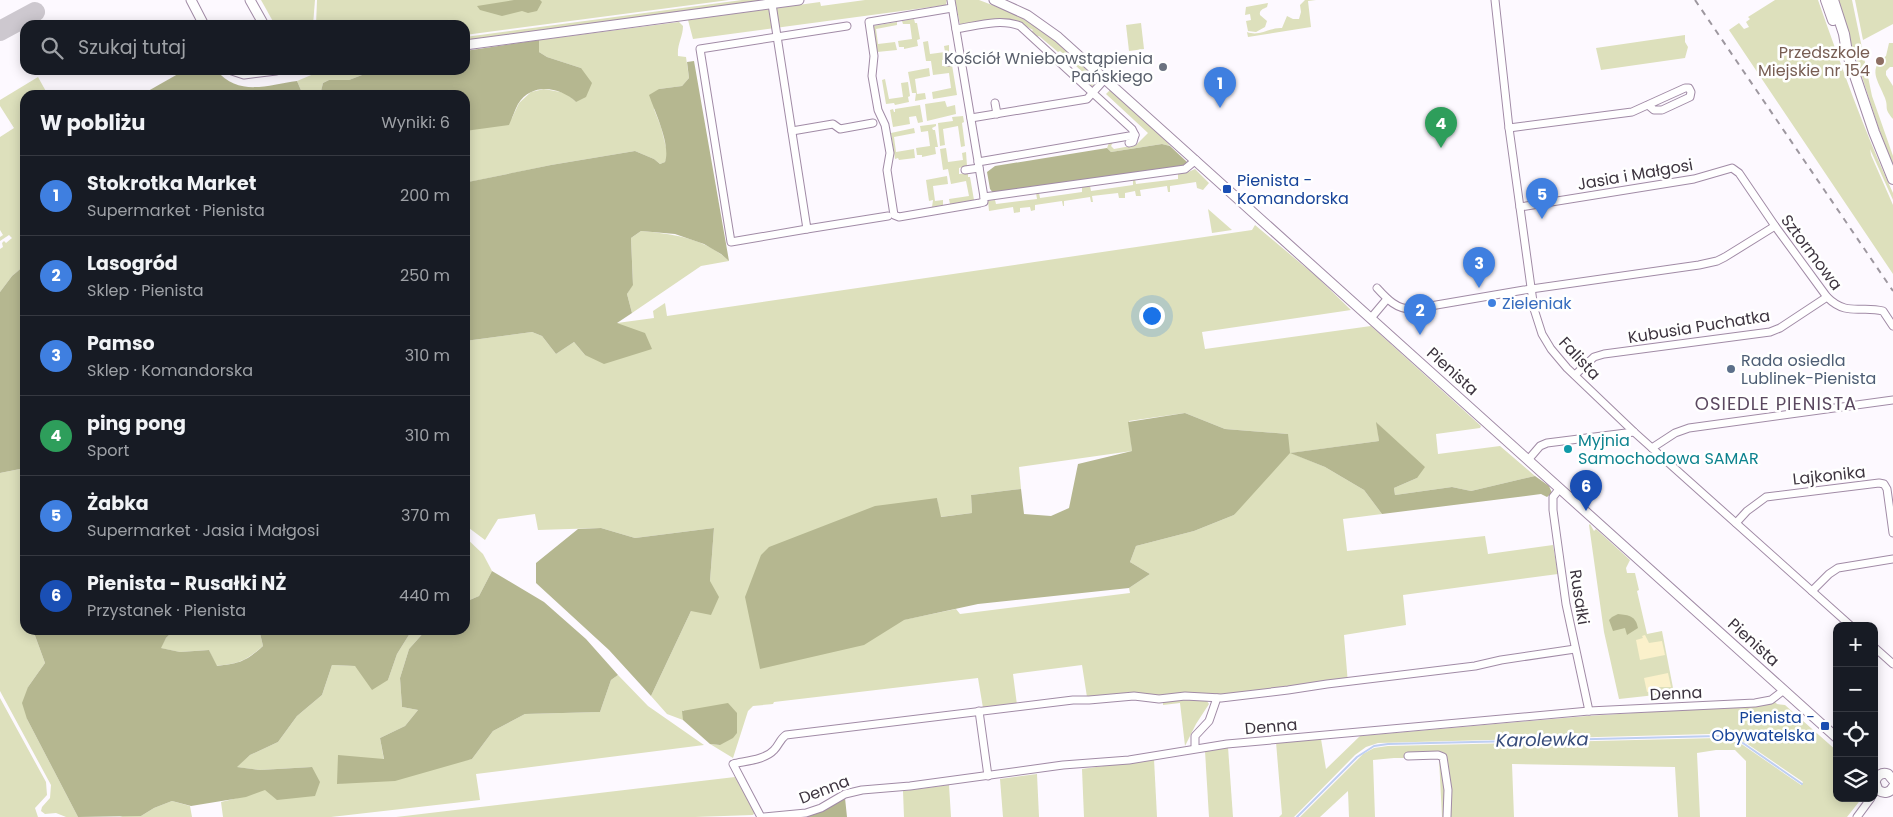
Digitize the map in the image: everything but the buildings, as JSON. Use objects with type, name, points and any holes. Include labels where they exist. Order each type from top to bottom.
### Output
[{"type":"main road","points":[[1826,0],[1838,37],[1847,52]]},
{"type":"main road","points":[[1833,0],[1844,34],[1847,52],[1874,132],[1893,179]]},
{"type":"street","points":[[191,0],[201,20]]},
{"type":"street","points":[[250,0],[261,20]]},
{"type":"street","points":[[470,44],[799,0]]},
{"type":"street","points":[[951,0],[984,202],[899,217],[894,215],[887,170],[890,153],[885,125],[878,110],[872,76],[874,56],[869,22],[952,8]]},
{"type":"street","name":"Pienista","points":[[994,0],[1015,9],[1044,26],[1058,37],[1833,734]]},
{"type":"street","name":"Falista","points":[[1495,0],[1509,128],[1531,289],[1534,308],[1542,334],[1558,357],[1634,432],[1847,622]]},
{"type":"street","points":[[772,4],[807,229]]},
{"type":"street","points":[[956,29],[999,23],[1020,26],[1094,92],[1132,129],[1135,135],[1133,142],[1129,143]]},
{"type":"street","points":[[847,26],[700,49],[730,242],[888,216]]},
{"type":"street","points":[[948,62],[961,60]]},
{"type":"street","points":[[971,118],[1087,99],[1105,79]]},
{"type":"street","points":[[1509,128],[1627,113],[1684,88],[1689,88],[1691,92],[1690,97],[1670,106],[1654,110],[1648,105]]},
{"type":"street","points":[[995,103],[996,114]]},
{"type":"street","points":[[792,131],[833,124],[840,129],[873,123]]},
{"type":"street","points":[[965,170],[979,165],[1135,135]]},
{"type":"street","points":[[984,198],[1184,169],[1196,160]]},
{"type":"street","name":"Sztormowa","points":[[1724,170],[1736,169],[1827,297],[1837,305],[1851,310],[1880,310],[1893,326]]},
{"type":"street","name":"Jasia i Małgosi","points":[[1520,207],[1694,179],[1724,170]]},
{"type":"street","points":[[1377,288],[1387,299],[1399,307],[1413,309],[1531,289],[1708,263],[1725,257],[1775,226]]},
{"type":"street","name":"Kubusia Puchatka","points":[[1575,375],[1594,358],[1604,354],[1775,330],[1827,297]]},
{"type":"street","points":[[1371,318],[1387,299]]},
{"type":"street","points":[[1652,448],[1675,433],[1689,428],[1893,400]]},
{"type":"street","points":[[1528,460],[1540,446],[1547,443],[1634,432]]},
{"type":"street","name":"Lajkonika","points":[[1736,523],[1747,511],[1766,497],[1879,483],[1884,484],[1887,489],[1893,533]]},
{"type":"street","name":"Rusałki","points":[[1560,488],[1552,503],[1566,604],[1589,711]]},
{"type":"street","points":[[1812,591],[1838,568],[1893,559]]},
{"type":"street","points":[[763,817],[733,764],[768,755],[773,752],[780,740],[786,735],[1078,699],[1089,700],[1134,696],[1159,700],[1186,696],[1217,698],[1475,666],[1501,660],[1575,649]]},
{"type":"street","points":[[1878,651],[1893,664]]},
{"type":"street","name":"Denna","points":[[763,817],[796,816],[821,808],[845,794],[862,790],[1129,760],[1195,748],[1268,739],[1379,731],[1589,711],[1766,702],[1777,697],[1784,690]]},
{"type":"street","points":[[1195,748],[1195,736],[1209,721],[1217,698]]},
{"type":"street","points":[[979,711],[988,776]]},
{"type":"street","points":[[1408,756],[1438,755],[1443,758],[1448,790],[1447,817]]},
{"type":"street","points":[[1878,775],[1892,776]]},
{"type":"street","points":[[1878,792],[1886,792],[1892,789]]},
{"type":"street","points":[[1857,817],[1868,802]]},
{"type":"green space","points":[[261,0],[315,0],[313,20],[272,20]]},
{"type":"green space","points":[[317,0],[729,0],[470,34],[470,20],[316,20]]},
{"type":"green space","points":[[514,0],[540,0],[542,2],[537,11],[528,13],[522,11],[502,16],[480,10],[477,6]]},
{"type":"green space","points":[[742,0],[766,0],[470,39],[470,36]]},
{"type":"green space","points":[[865,0],[947,0],[946,5],[693,39],[688,20],[820,2],[821,6]]},
{"type":"green space","points":[[955,0],[979,0],[1013,13],[1042,30],[1074,56],[1073,58],[1097,79],[1097,84],[1089,86],[1094,80],[1091,80],[1060,51],[1058,52],[1039,36],[1037,37],[1031,32],[1033,30],[1018,22],[960,24]]},
{"type":"green space","points":[[1305,0],[1316,0],[1308,1],[1311,27],[1248,37],[1247,32],[1261,33],[1282,28],[1287,16],[1299,19],[1300,5]]},
{"type":"green space","points":[[1775,0],[1818,0],[1863,122],[1893,193],[1893,200],[1870,149],[1893,205],[1893,274],[1729,30],[1739,23],[1744,29],[1749,27],[1746,22],[1750,19],[1748,17]]},
{"type":"green space","points":[[1837,0],[1852,0],[1872,96],[1893,156],[1893,165],[1879,129]]},
{"type":"green space","points":[[1855,0],[1893,0],[1893,24],[1863,40]]},
{"type":"green space","points":[[1268,3],[1267,7],[1260,12],[1260,15],[1267,21],[1265,27],[1256,32],[1248,31],[1246,21],[1251,20],[1250,14],[1245,15],[1246,7]]},
{"type":"green space","points":[[914,19],[915,23],[917,23],[920,39],[917,40],[918,46],[904,49],[904,47],[899,47],[898,41],[912,39],[910,24],[903,24],[902,21]]},
{"type":"green space","points":[[679,22],[683,26],[678,56],[686,57],[689,78],[682,86],[659,89],[654,109],[668,155],[665,162],[660,164],[654,159],[635,151],[551,165],[470,182],[470,130],[512,118],[519,103],[531,92],[544,89],[566,93],[576,102],[581,68],[547,57],[539,52],[539,40]]},
{"type":"green space","points":[[897,22],[897,25],[876,29],[878,44],[895,42],[897,50],[877,52],[873,26]]},
{"type":"green space","points":[[1141,23],[1144,49],[1129,51],[1126,25]]},
{"type":"green space","points":[[1685,35],[1685,42],[1688,47],[1685,58],[1601,70],[1596,48]]},
{"type":"green space","points":[[539,40],[539,52],[547,57],[581,68],[592,83],[586,97],[576,102],[554,90],[546,89],[531,92],[518,104],[509,125],[470,130],[470,90],[321,90],[323,83],[329,80],[349,80],[362,75],[470,75],[470,50]]},
{"type":"green space","points":[[928,41],[930,54],[945,52],[944,46],[949,45],[949,59],[942,60],[942,66],[952,65],[957,95],[933,99],[932,92],[951,88],[949,73],[933,75],[931,61],[926,61],[923,42]]},
{"type":"green space","points":[[1889,43],[1893,43],[1893,67],[1886,71],[1886,75],[1893,86],[1893,119],[1887,110],[1875,70],[1880,61],[1886,56]]},
{"type":"green space","points":[[694,61],[729,261],[704,244],[675,234],[641,231],[631,238],[633,285],[627,294],[632,313],[617,323],[645,333],[652,349],[604,364],[585,355],[574,342],[556,354],[542,336],[532,332],[470,340],[470,182],[551,165],[635,151],[654,159],[660,164],[665,162],[666,147],[664,138],[649,95],[659,89],[682,86],[689,78],[687,62]]},
{"type":"green space","points":[[929,68],[930,76],[915,79],[917,94],[925,93],[926,99],[915,101],[916,93],[912,93],[908,72]]},
{"type":"green space","points":[[176,75],[222,75],[234,84],[254,87],[297,81],[301,90],[150,90]]},
{"type":"green space","points":[[311,75],[362,75],[349,80],[329,80],[323,83],[321,90],[301,90],[297,81]]},
{"type":"green space","points":[[38,77],[45,90],[20,90],[20,269],[12,276],[0,292],[0,249],[3,247],[2,243],[4,241],[6,243],[12,238],[9,235],[0,241],[0,237],[3,235],[0,230],[0,137],[14,128],[0,106],[0,100]]},
{"type":"green space","points":[[885,79],[889,99],[903,97],[901,83],[908,82],[909,102],[895,105],[894,103],[886,104],[882,80]]},
{"type":"green space","points":[[1110,90],[1163,137],[1170,146],[1162,144],[1111,152],[1107,148],[1109,143],[1113,142],[1111,146],[1114,149],[1136,145],[1148,133],[1106,94]]},
{"type":"green space","points":[[945,101],[947,107],[955,105],[956,114],[927,121],[925,104]]},
{"type":"green space","points":[[920,105],[923,122],[918,123],[916,116],[909,117],[910,124],[893,127],[890,110],[893,109],[895,112],[895,109]]},
{"type":"green space","points":[[963,116],[965,146],[961,147],[958,126],[943,129],[945,145],[940,146],[938,123],[953,121],[952,117]]},
{"type":"green space","points":[[936,124],[932,128],[935,130],[938,147],[935,147],[936,154],[922,157],[922,155],[917,155],[916,148],[930,146],[928,131],[921,132],[920,126]]},
{"type":"green space","points":[[914,128],[915,133],[894,137],[896,152],[914,149],[915,158],[895,159],[891,133]]},
{"type":"green space","points":[[1162,144],[1170,146],[1187,162],[1183,166],[994,194],[990,189],[987,172],[995,166],[1107,148],[1111,152]]},
{"type":"green space","points":[[946,148],[948,162],[963,160],[962,153],[966,152],[967,166],[959,168],[959,174],[968,173],[974,200],[950,204],[949,199],[969,196],[966,181],[951,184],[948,169],[943,170],[940,149]]},
{"type":"green space","points":[[1195,169],[1209,183],[1203,190],[1197,188],[1196,182],[1170,186],[1170,192],[1168,192],[1167,186],[1140,190],[1141,196],[1136,196],[1135,191],[1125,193],[1125,198],[1119,198],[1118,193],[1092,196],[1093,202],[1091,202],[1090,197],[1064,201],[1064,206],[1062,201],[1035,205],[1035,210],[1031,211],[1030,207],[1020,208],[1020,212],[1014,213],[1013,207],[989,211],[988,201],[995,200],[996,204],[1037,199],[1036,193],[1039,193],[1040,198],[1082,192],[1082,187],[1090,186],[1091,191],[1133,185],[1133,180],[1135,179],[1136,184],[1178,179],[1178,173],[1186,173]]},
{"type":"green space","points":[[947,176],[948,184],[933,186],[935,201],[943,200],[943,205],[932,207],[933,200],[929,201],[926,180]]},
{"type":"green space","points":[[1208,209],[1232,230],[1212,233]]},
{"type":"green space","points":[[1255,225],[1317,277],[1351,310],[1202,332],[1205,349],[1371,326],[1481,426],[1480,428],[1436,434],[1438,454],[1500,446],[1535,476],[1471,491],[1452,487],[1395,495],[1394,488],[1417,478],[1401,447],[1377,423],[1379,441],[1291,453],[1325,467],[1364,490],[1382,514],[1343,519],[1347,551],[1485,536],[1488,554],[1553,545],[1558,574],[1403,595],[1406,625],[1344,635],[1348,684],[1226,700],[1225,694],[1213,694],[1207,701],[1209,704],[1185,746],[1180,703],[1163,705],[1163,697],[1135,692],[1087,697],[1082,665],[1013,674],[1017,705],[983,708],[978,678],[753,706],[748,711],[733,758],[710,744],[720,745],[683,710],[683,720],[667,714],[651,696],[691,611],[710,581],[714,528],[635,538],[601,528],[538,530],[535,514],[498,519],[485,540],[470,529],[470,340],[532,332],[542,336],[556,354],[574,342],[585,355],[617,323],[654,318],[653,311],[665,303],[667,316],[1252,230]],"holes":[[[1185,413],[1225,429],[1288,434],[1234,515],[1194,531],[1136,546],[1130,562],[1150,574],[1129,588],[1130,593],[960,614],[956,609],[903,620],[937,498],[940,517],[972,513],[971,495],[1021,489],[1019,467],[1132,451],[1129,421]]]},
{"type":"green space","points":[[641,231],[688,238],[710,247],[729,261],[701,266],[632,313],[627,294],[633,284],[631,238]]},
{"type":"green space","points":[[20,269],[20,469],[0,473],[0,292],[12,276]]},
{"type":"green space","points":[[1185,413],[1225,429],[1288,434],[1290,453],[1234,515],[1194,531],[1136,546],[1130,562],[1150,574],[1129,588],[978,604],[904,620],[864,645],[760,669],[745,597],[761,555],[769,547],[875,506],[937,498],[941,517],[972,513],[971,495],[1021,489],[1024,514],[1051,516],[1069,508],[1078,464],[1132,451],[1128,422]]},
{"type":"green space","points":[[1376,422],[1425,467],[1417,478],[1394,488],[1395,495],[1452,487],[1471,491],[1535,476],[1549,486],[1552,493],[1547,497],[1541,494],[1382,514],[1364,490],[1325,467],[1290,453],[1379,441]]},
{"type":"green space","points":[[20,469],[20,635],[35,635],[45,663],[28,687],[27,719],[78,817],[66,817],[56,813],[45,814],[41,811],[50,798],[51,785],[0,691],[0,473]]},
{"type":"green space","points":[[1590,524],[1594,531],[1596,529],[1630,560],[1626,568],[1627,573],[1635,573],[1639,590],[1637,591],[1647,634],[1662,631],[1674,693],[1619,699],[1604,632]]},
{"type":"green space","points":[[601,528],[635,538],[714,528],[710,581],[719,597],[711,615],[691,611],[651,696],[609,650],[536,583],[536,563],[578,529]]},
{"type":"green space","points":[[470,542],[483,554],[492,571],[479,596],[470,600]]},
{"type":"green space","points":[[492,571],[544,602],[586,639],[618,675],[611,680],[600,712],[525,714],[493,731],[472,759],[395,781],[337,784],[338,755],[384,759],[380,738],[405,726],[418,710],[402,707],[400,678],[409,649],[422,635],[470,635],[470,600],[479,596]]},
{"type":"green space","points":[[1618,614],[1634,619],[1638,628],[1627,635],[1625,628],[1613,631],[1609,620]]},
{"type":"green space","points":[[35,635],[169,635],[161,648],[180,652],[209,650],[217,666],[237,663],[247,659],[263,646],[260,635],[409,635],[397,654],[388,680],[372,690],[355,666],[332,665],[322,695],[297,716],[278,742],[250,755],[237,767],[260,770],[312,767],[320,782],[315,796],[277,800],[265,790],[246,797],[191,806],[172,801],[154,808],[141,816],[78,817],[27,719],[22,703],[28,687],[45,663]]},
{"type":"green space","points":[[169,635],[260,635],[263,646],[241,661],[216,666],[209,650],[180,652],[160,648]]},
{"type":"green space","points":[[409,635],[422,635],[409,649],[400,678],[402,707],[418,710],[405,726],[380,738],[384,760],[337,784],[472,759],[493,731],[525,714],[600,712],[611,680],[618,675],[648,706],[704,745],[476,774],[480,800],[331,817],[223,817],[221,802],[257,792],[312,767],[260,770],[236,767],[250,755],[278,742],[297,716],[322,695],[332,665],[355,666],[388,680],[397,654]]},
{"type":"green space","points":[[0,698],[46,782],[47,795],[35,808],[38,817],[0,817]]},
{"type":"green space","points":[[1775,702],[1785,705],[1833,747],[1833,802],[1859,802],[1847,817],[1746,817],[1746,761],[1735,750],[1716,750],[1697,753],[1700,817],[1678,817],[1675,767],[1512,764],[1514,817],[1442,817],[1439,758],[1394,758],[1373,760],[1375,817],[1349,817],[1348,791],[1320,817],[1300,817],[1363,754],[1374,748],[1388,746],[1717,738],[1740,743],[1801,785],[1803,782],[1735,737],[1747,737],[1747,733],[1378,743],[1366,747],[1355,755],[1294,817],[1279,817],[1282,814],[1276,742],[1321,739],[1326,769],[1360,736],[1587,716],[1761,705]]},
{"type":"green space","points":[[728,703],[737,713],[737,733],[733,738],[720,745],[710,744],[683,720],[682,711]]},
{"type":"green space","points":[[1228,747],[1233,817],[1209,817],[1205,751]]},
{"type":"green space","points":[[1154,759],[1157,817],[1084,817],[1082,769]]},
{"type":"green space","points":[[1037,774],[1039,817],[1003,817],[1000,779]]},
{"type":"green space","points":[[735,777],[755,812],[753,815],[695,817],[396,817]]},
{"type":"green space","points":[[949,785],[951,817],[904,817],[903,791]]},
{"type":"green space","points":[[845,798],[847,817],[796,817],[823,810]]},
{"type":"green space","points":[[172,801],[190,806],[192,817],[120,817],[125,815],[141,816],[154,808]]},
{"type":"sand","points":[[1645,635],[1649,643],[1662,641],[1665,655],[1640,660],[1636,640],[1643,638],[1642,636]]},
{"type":"sand","points":[[1668,673],[1671,687],[1658,687],[1655,691],[1647,692],[1644,678]]},
{"type":"waterway","name":"Karolewka","points":[[1297,817],[1357,757],[1374,746],[1388,744],[1718,736],[1740,741],[1802,784]]},
{"type":"taxiway","points":[[20,20],[35,12]]},
{"type":"taxiway","points":[[0,31],[20,20]]},
{"type":"railway","points":[[1695,0],[1893,291]]},
{"type":"place","name":"Przedszkole Miejskie nr 154","points":[[1880,61]]},
{"type":"place","name":"Kościół Wniebowstąpienia Pańskiego","points":[[1163,67]]},
{"type":"place","name":"Stokrotka Market","points":[[1220,108]]},
{"type":"place","name":"ping pong","points":[[1441,148]]},
{"type":"place","name":"Pienista - Komandorska","points":[[1227,189]]},
{"type":"place","name":"Żabka","points":[[1542,219]]},
{"type":"place","name":"Pamso","points":[[1479,288]]},
{"type":"place","name":"Zieleniak","points":[[1492,303]]},
{"type":"place","name":"Lasogród","points":[[1420,335]]},
{"type":"place","name":"Rada osiedla Lublinek-Pienista","points":[[1731,369]]},
{"type":"place","name":"Myjnia Samochodowa SAMAR","points":[[1568,449]]},
{"type":"place","name":"Pienista - Rusałki NŻ","points":[[1586,511]]},
{"type":"place","name":"Pienista - Obywatelska","points":[[1825,726]]},
{"type":"district","name":"OSIEDLE PIENISTA","points":[[1776,404]]}]
